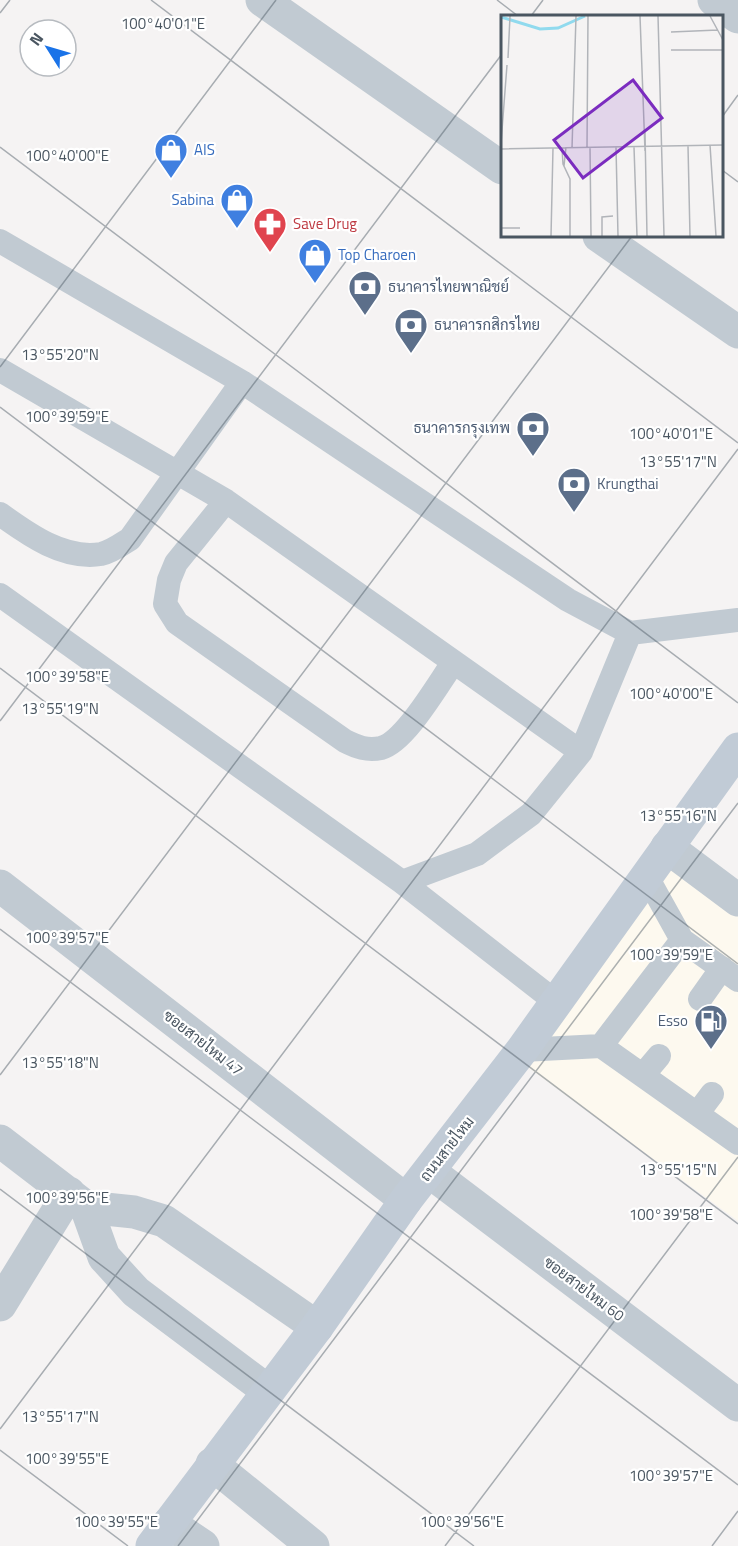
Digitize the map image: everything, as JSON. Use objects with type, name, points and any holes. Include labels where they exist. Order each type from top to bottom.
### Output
[{"type":"main road","name":"ถนนสายไหม","points":[[161,1534],[317,1328],[406,1200],[430,1172],[522,1050],[738,749]]},
{"type":"street","points":[[262,0],[501,167]]},
{"type":"street","points":[[714,0],[738,17]]},
{"type":"street","points":[[600,237],[738,332]]},
{"type":"street","points":[[667,847],[738,900]]},
{"type":"street","name":"ซอยสายไหม 47","points":[[0,886],[406,1200]]},
{"type":"street","points":[[0,1141],[78,1200],[164,1221],[317,1328]]},
{"type":"street","name":"ซอยสายไหม 60","points":[[430,1172],[738,1405]]},
{"type":"street","points":[[0,1305],[78,1200]]},
{"type":"street","points":[[78,1200],[104,1257],[136,1292],[268,1391]]},
{"type":"street","points":[[212,1464],[313,1546]]},
{"type":"street","points":[[161,1534],[204,1546]]},
{"type":"lane","points":[[0,241],[242,382],[568,600],[630,633],[738,620]]},
{"type":"lane","points":[[0,370],[226,501],[581,752]]},
{"type":"lane","points":[[0,514],[22,530],[68,553],[102,554],[130,539],[242,382]]},
{"type":"lane","points":[[226,501],[176,563],[169,580],[165,604],[177,622],[345,741],[362,749],[383,747],[402,733],[453,663]]},
{"type":"lane","points":[[0,595],[402,882],[556,1002]]},
{"type":"lane","points":[[402,882],[477,854],[531,814],[581,752],[630,633]]},
{"type":"lane","points":[[647,877],[681,940],[730,974],[700,999]]},
{"type":"lane","points":[[601,1046],[681,940]]},
{"type":"lane","points":[[522,1050],[601,1046],[738,1143]]},
{"type":"lane","points":[[643,1076],[658,1056]]},
{"type":"lane","points":[[697,1114],[712,1094]]},
{"type":"shaded area","points":[[667,847],[738,897],[738,1221],[511,1055]]},
{"type":"place","name":"AIS","points":[[171,179]]},
{"type":"place","name":"Sabina","points":[[237,229]]},
{"type":"place","name":"Save Drug","points":[[270,253]]},
{"type":"place","name":"Top Charoen","points":[[315,284]]},
{"type":"place","name":"ธนาคารไทยพาณิชย์","points":[[365,316]]},
{"type":"place","name":"ธนาคารกสิกรไทย","points":[[411,354]]},
{"type":"place","name":"ธนาคารกรุงเทพ","points":[[533,457]]},
{"type":"place","name":"Krungthai","points":[[574,513]]},
{"type":"place","name":"Esso","points":[[711,1050]]}]
